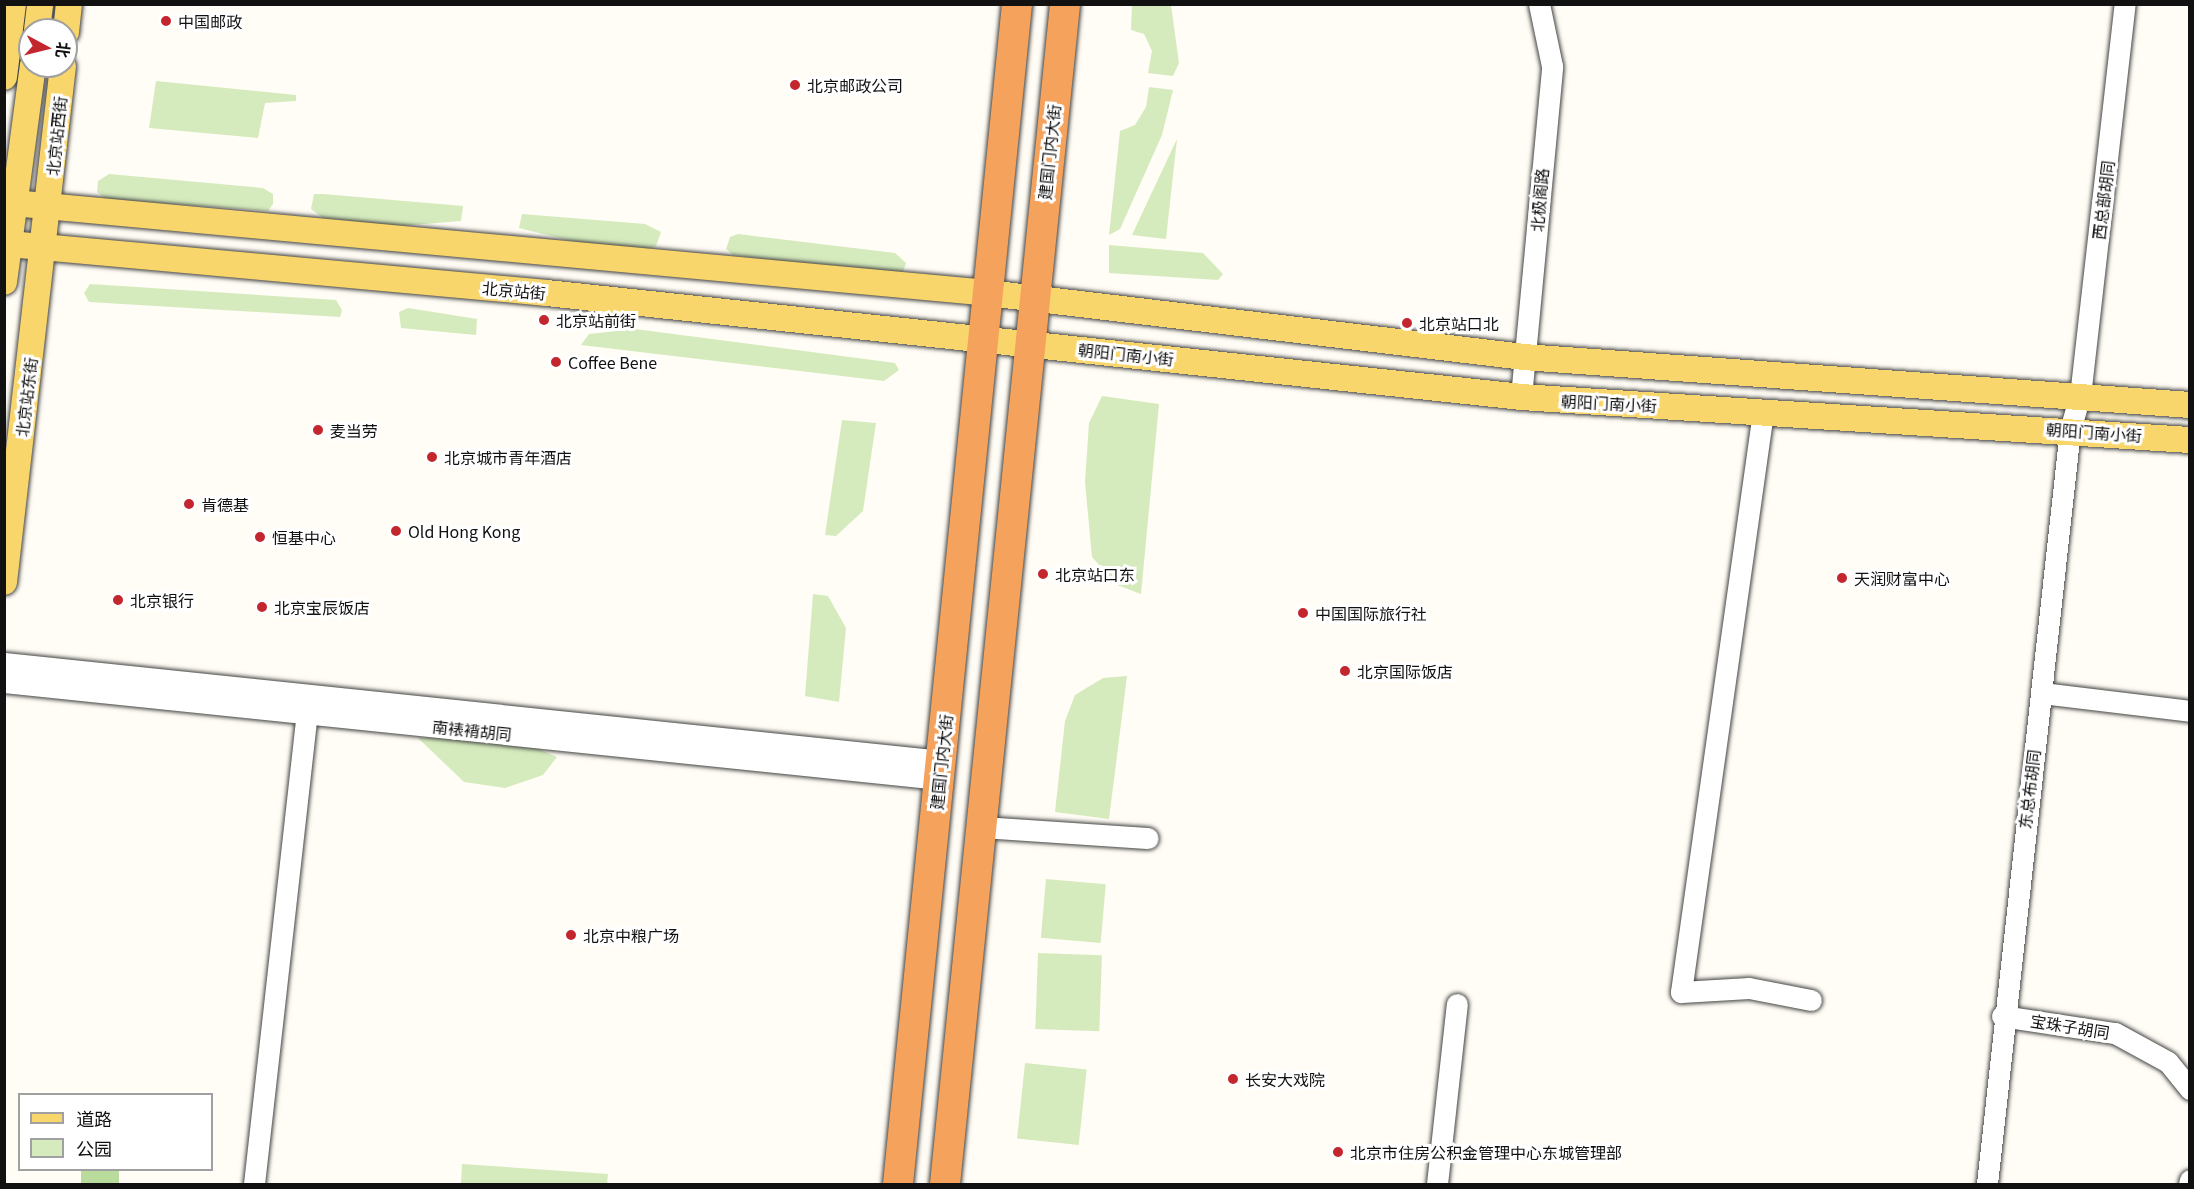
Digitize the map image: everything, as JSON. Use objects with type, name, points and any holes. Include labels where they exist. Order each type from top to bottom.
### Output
[{"type":"highway","points":[[988,293],[1017,4]]},
{"type":"highway","name":"建国门内大街","points":[[1030,344],[1065,4]]},
{"type":"highway","name":"建国门内大街","points":[[898,1185],[988,293]]},
{"type":"highway","points":[[945,1185],[1030,344]]},
{"type":"main road","points":[[4,77],[13,4]]},
{"type":"main road","name":"北京站西街","points":[[9,244],[31,78]]},
{"type":"main road","name":"北京站西街","points":[[44,248],[62,78]]},
{"type":"main road","points":[[4,166],[13,203],[988,293]]},
{"type":"main road","points":[[4,282],[9,244]]},
{"type":"main road","name":"北京站街","points":[[9,244],[500,288],[1030,344]]},
{"type":"main road","name":"北京站东街","points":[[4,582],[44,248]]},
{"type":"main road","name":"朝阳门南小街","points":[[988,293],[1524,357],[2190,405]]},
{"type":"main road","name":"朝阳门南小街","points":[[1030,344],[1521,397],[2070,430],[2190,440]]},
{"type":"street","name":"北极阁路","points":[[1521,397],[1552,66],[1539,4]]},
{"type":"street","name":"西总部胡同","points":[[2080,396],[2125,4]]},
{"type":"street","name":"东总布胡同","points":[[1987,1185],[2002,1016],[2042,693],[2070,430],[2080,396]]},
{"type":"street","points":[[1763,412],[1681,992],[1749,988],[1811,1000]]},
{"type":"street","points":[[4,663],[395,704],[941,770]]},
{"type":"street","name":"南裱褙胡同","points":[[4,682],[307,713],[941,770]]},
{"type":"street","points":[[2042,693],[2190,711]]},
{"type":"street","points":[[254,1185],[307,713]]},
{"type":"street","points":[[981,826],[1148,838]]},
{"type":"street","points":[[1437,1185],[1457,1004]]},
{"type":"street","name":"宝珠子胡同","points":[[2002,1016],[2115,1033],[2168,1062],[2190,1089]]},
{"type":"green space","points":[[1132,5],[1171,5],[1179,63],[1173,76],[1148,73],[1152,51],[1144,34],[1131,30]]},
{"type":"green space","points":[[156,81],[296,95],[296,101],[265,103],[258,138],[149,128]]},
{"type":"green space","points":[[1149,87],[1173,90],[1162,135],[1120,229],[1109,235],[1120,131],[1135,125],[1146,107]]},
{"type":"green space","points":[[1177,139],[1166,239],[1132,235],[1153,190]]},
{"type":"green space","points":[[109,174],[263,188],[273,194],[273,204],[268,211],[106,199],[97,192],[98,181]]},
{"type":"green space","points":[[314,194],[463,206],[461,221],[399,226],[323,218],[311,209]]},
{"type":"green space","points":[[522,214],[645,224],[661,232],[656,246],[647,250],[584,244],[519,228]]},
{"type":"green space","points":[[738,234],[895,253],[906,263],[902,275],[891,276],[733,255],[726,249],[730,237]]},
{"type":"green space","points":[[1109,245],[1203,253],[1223,274],[1218,280],[1109,273]]},
{"type":"green space","points":[[90,284],[336,300],[342,310],[340,317],[89,302],[84,293]]},
{"type":"green space","points":[[408,308],[477,319],[476,335],[401,328],[399,312]]},
{"type":"green space","points":[[635,329],[895,363],[899,370],[884,381],[581,345],[589,334]]},
{"type":"green space","points":[[1102,396],[1159,404],[1141,594],[1117,585],[1092,557],[1085,482],[1089,423]]},
{"type":"green space","points":[[842,420],[876,423],[863,511],[836,536],[825,535]]},
{"type":"green space","points":[[813,594],[828,596],[846,628],[839,702],[805,696]]},
{"type":"green space","points":[[1127,676],[1109,819],[1055,812],[1065,721],[1075,695],[1103,678]]},
{"type":"green space","points":[[485,737],[534,747],[557,757],[543,775],[505,788],[464,782],[418,738]]},
{"type":"green space","points":[[1046,879],[1106,884],[1101,943],[1041,938]]},
{"type":"green space","points":[[1038,953],[1102,955],[1099,1031],[1035,1029]]},
{"type":"green space","points":[[1025,1063],[1087,1069],[1079,1145],[1017,1139]]},
{"type":"green space","points":[[462,1164],[608,1174],[607,1184],[461,1184]]},
{"type":"green space","points":[[81,1171],[119,1171],[119,1184],[81,1184]]},
{"type":"place","name":"中国邮政","points":[[166,21]]},
{"type":"place","name":"北京邮政公司","points":[[795,85]]},
{"type":"place","name":"北京站前街","points":[[544,320]]},
{"type":"place","name":"北京站口北","points":[[1407,323]]},
{"type":"place","name":"Coffee Bene","points":[[556,362]]},
{"type":"place","name":"麦当劳","points":[[318,430]]},
{"type":"place","name":"北京城市青年酒店","points":[[432,457]]},
{"type":"place","name":"肯德基","points":[[189,504]]},
{"type":"place","name":"Old Hong Kong","points":[[396,531]]},
{"type":"place","name":"恒基中心","points":[[260,537]]},
{"type":"place","name":"北京站口东","points":[[1043,574]]},
{"type":"place","name":"天润财富中心","points":[[1842,578]]},
{"type":"place","name":"北京银行","points":[[118,600]]},
{"type":"place","name":"北京宝辰饭店","points":[[262,607]]},
{"type":"place","name":"中国国际旅行社","points":[[1303,613]]},
{"type":"place","name":"北京国际饭店","points":[[1345,671]]},
{"type":"place","name":"北京中粮广场","points":[[571,935]]},
{"type":"place","name":"长安大戏院","points":[[1233,1079]]},
{"type":"place","name":"北京市住房公积金管理中心东城管理部","points":[[1338,1152]]}]
